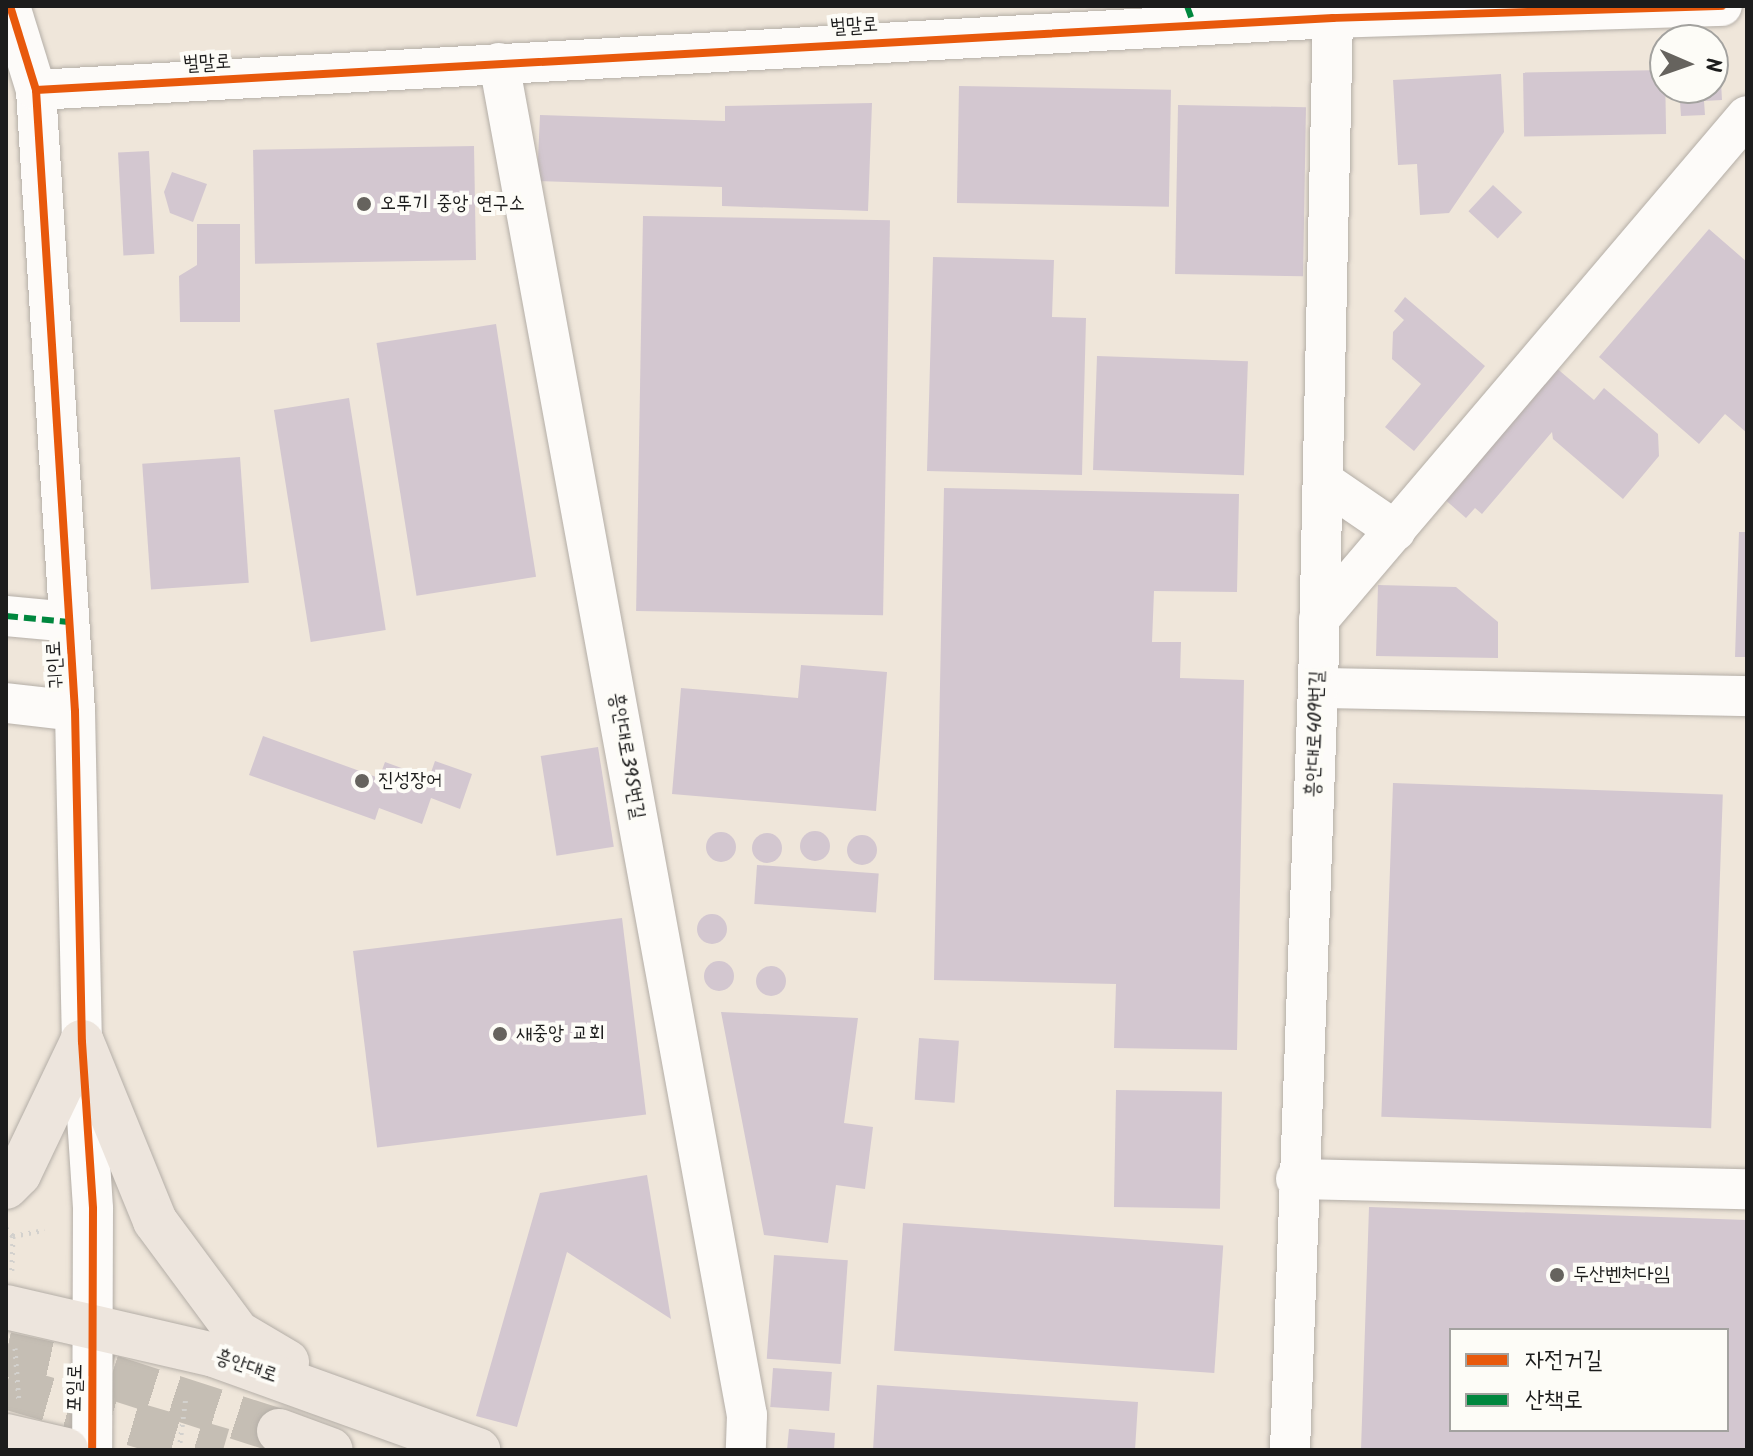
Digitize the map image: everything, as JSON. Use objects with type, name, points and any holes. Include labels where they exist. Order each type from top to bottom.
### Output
[{"type":"main road","points":[[6,1187],[19,1174],[82,1042]]},
{"type":"main road","points":[[82,1042],[155,1221],[238,1333],[368,1410]]},
{"type":"main road","name":"흥안대로","points":[[9,1294],[93,1327],[214,1355],[478,1450]]},
{"type":"main road","points":[[13,1420],[66,1450]]},
{"type":"main road","points":[[279,1431],[331,1450]]},
{"type":"street","name":"귀인로","points":[[10,6],[36,90],[75,711],[82,1042],[93,1209],[93,1327]]},
{"type":"street","name":"벌말로","points":[[36,90],[499,63],[1191,15],[1333,18],[1722,6]]},
{"type":"street","name":"흥안대로409번길","points":[[1290,1450],[1296,1179],[1318,688],[1333,18]]},
{"type":"street","name":"흥안대로395번길","points":[[499,63],[747,1415],[746,1450]]},
{"type":"street","points":[[1319,619],[1747,116]]},
{"type":"street","points":[[1323,481],[1396,531]]},
{"type":"street","points":[[6,616],[69,622]]},
{"type":"street","points":[[1318,688],[1747,696]]},
{"type":"street","points":[[6,703],[75,711]]},
{"type":"street","points":[[1296,1179],[1747,1189]]},
{"type":"street","name":"포일로","points":[[92,1450],[93,1327]]},
{"type":"path","points":[[6,1228],[13,1236],[9,1294]]},
{"type":"path","points":[[13,1236],[44,1230]]},
{"type":"path","points":[[13,1420],[15,1348]]},
{"type":"path","points":[[179,1450],[186,1396]]},
{"type":"building","points":[[1649,70],[1649,104],[1666,104],[1666,134],[1524,136],[1523,72]]},
{"type":"building","points":[[1501,74],[1504,132],[1449,213],[1420,215],[1417,164],[1398,165],[1393,80]]},
{"type":"building","points":[[959,86],[1171,90],[1169,207],[957,203]]},
{"type":"building","points":[[872,103],[868,211],[722,206],[722,187],[537,181],[540,115],[725,121],[725,106]]},
{"type":"building","points":[[1680,104],[1704,104],[1705,115],[1681,116]]},
{"type":"building","points":[[1178,105],[1306,107],[1303,276],[1175,274]]},
{"type":"building","name":"오뚜기 중앙 연구소","points":[[474,146],[476,260],[255,264],[253,150]]},
{"type":"building","points":[[149,151],[154,254],[123,255],[118,153]]},
{"type":"building","points":[[172,172],[207,184],[193,222],[170,213],[164,192]]},
{"type":"building","points":[[1493,185],[1522,212],[1498,239],[1468,211]]},
{"type":"building","points":[[643,216],[890,220],[883,615],[636,611]]},
{"type":"building","points":[[197,224],[240,224],[240,322],[180,322],[179,276],[197,265]]},
{"type":"building","points":[[1709,229],[1747,262],[1747,433],[1725,414],[1699,444],[1599,357]]},
{"type":"building","points":[[933,257],[1054,260],[1052,317],[1086,318],[1082,475],[927,471]]},
{"type":"building","points":[[1405,297],[1485,366],[1414,451],[1385,427],[1421,384],[1392,359],[1393,332],[1404,320],[1394,311]]},
{"type":"building","points":[[496,324],[536,577],[417,596],[376,343]]},
{"type":"building","points":[[1097,356],[1248,361],[1244,475],[1093,470]]},
{"type":"building","points":[[1554,366],[1594,400],[1604,388],[1658,434],[1659,456],[1623,499],[1553,439],[1552,432],[1482,514],[1475,508],[1466,518],[1442,497]]},
{"type":"building","points":[[349,398],[386,630],[311,642],[274,410]]},
{"type":"building","points":[[240,457],[249,583],[151,590],[142,464]]},
{"type":"building","points":[[944,488],[1239,494],[1237,592],[1154,591],[1152,642],[1181,642],[1180,678],[1244,680],[1237,1050],[1114,1048],[1116,984],[934,980]]},
{"type":"building","points":[[1739,532],[1747,532],[1747,657],[1735,657]]},
{"type":"building","points":[[1378,585],[1456,587],[1498,622],[1498,658],[1376,656]]},
{"type":"building","points":[[801,665],[887,672],[876,811],[672,794],[681,688],[798,698]]},
{"type":"building","points":[[263,736],[379,778],[385,762],[429,778],[435,761],[472,774],[460,809],[431,798],[422,824],[379,808],[375,820],[249,775]]},
{"type":"building","points":[[598,747],[614,847],[557,856],[541,756]]},
{"type":"building","points":[[1393,783],[1723,795],[1711,1128],[1381,1117]]},
{"type":"building","points":[[815,831],[826,835],[830,846],[826,857],[815,861],[804,857],[800,846],[804,835]]},
{"type":"building","points":[[721,832],[732,836],[736,847],[732,858],[721,862],[710,858],[706,847],[710,836]]},
{"type":"building","points":[[767,833],[778,837],[782,848],[778,859],[767,863],[756,859],[752,848],[756,837]]},
{"type":"building","points":[[862,835],[873,839],[877,850],[873,861],[862,865],[851,861],[847,850],[851,839]]},
{"type":"building","points":[[757,865],[879,874],[876,912],[754,904]]},
{"type":"building","points":[[712,914],[723,918],[727,929],[723,940],[712,944],[701,940],[697,929],[701,918]]},
{"type":"building","name":"새중앙 교회","points":[[622,918],[646,1115],[377,1148],[353,951]]},
{"type":"building","points":[[719,961],[730,965],[734,976],[730,987],[719,991],[708,987],[704,976],[708,965]]},
{"type":"building","points":[[771,966],[782,970],[786,981],[782,992],[771,996],[760,992],[756,981],[760,970]]},
{"type":"building","points":[[721,1012],[858,1018],[844,1123],[873,1127],[865,1189],[836,1185],[828,1243],[764,1235]]},
{"type":"building","points":[[919,1038],[959,1041],[955,1103],[915,1100]]},
{"type":"building","points":[[1116,1090],[1222,1092],[1220,1209],[1114,1207]]},
{"type":"building","points":[[647,1175],[671,1319],[567,1252],[517,1427],[476,1416],[540,1193]]},
{"type":"building","name":"두산벤처다임","points":[[1369,1207],[1747,1220],[1747,1450],[1361,1450]]},
{"type":"building","points":[[903,1223],[1223,1245],[1214,1373],[894,1351]]},
{"type":"building","points":[[774,1255],[848,1260],[841,1364],[767,1359]]},
{"type":"building","points":[[773,1368],[832,1372],[829,1411],[770,1407]]},
{"type":"building","points":[[877,1385],[1138,1402],[1135,1450],[873,1450]]},
{"type":"building","points":[[789,1429],[835,1433],[834,1450],[787,1450]]},
{"type":"tunnel","points":[[6,1354],[111,1377],[279,1431]]},
{"type":"tunnel","points":[[6,1387],[223,1450]]},
{"type":"marked path","points":[[1187,6],[1194,25]]},
{"type":"marked path","points":[[6,616],[69,622]]},
{"type":"cycle path","points":[[10,6],[36,90],[75,711],[82,1042],[93,1209],[92,1450]]},
{"type":"cycle path","points":[[36,90],[1333,18],[1722,6]]},
{"type":"place","name":"오뚜기 중앙 연구소","points":[[364,204]]},
{"type":"place","name":"진성장어","points":[[362,781]]},
{"type":"place","name":"새중앙 교회","points":[[500,1034]]},
{"type":"place","name":"두산벤처다임","points":[[1557,1275]]}]
